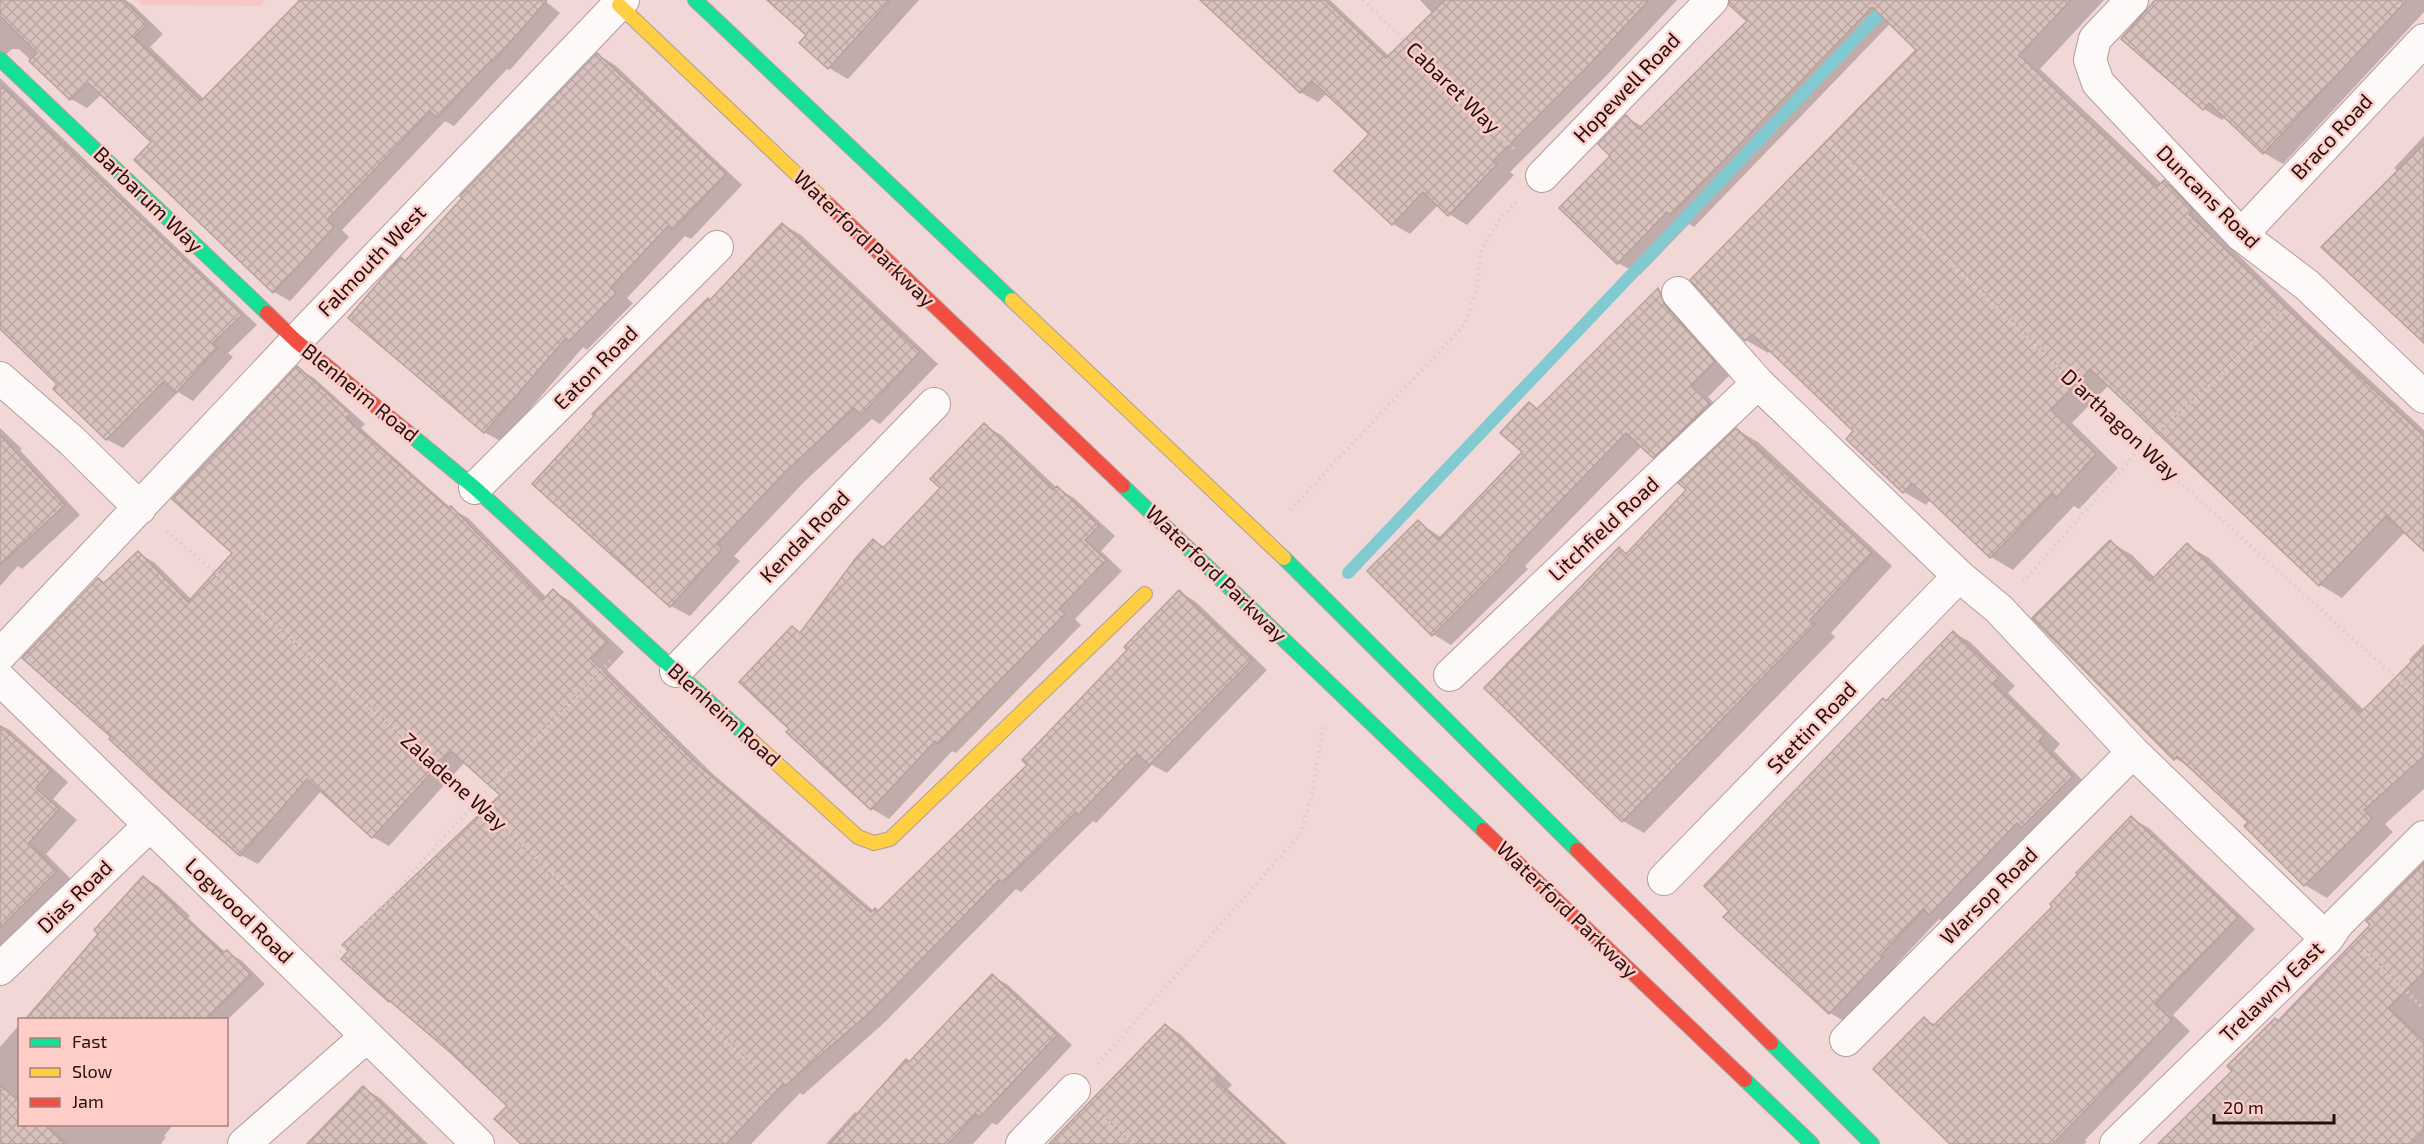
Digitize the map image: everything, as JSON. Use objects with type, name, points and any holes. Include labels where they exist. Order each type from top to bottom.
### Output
[{"type":"street","points":[[695,0],[1264,538],[1872,1144]]},
{"type":"street","name":"Hopewell Road","points":[[1542,176],[1712,0]]},
{"type":"street","name":"Duncans Road","points":[[2132,0],[2095,39],[2090,60],[2098,83],[2241,235],[2307,285],[2424,397]]},
{"type":"street","name":"Falmouth West","points":[[0,655],[296,340],[621,2]]},
{"type":"street","name":"Waterford Parkway","points":[[621,2],[1812,1144]]},
{"type":"street","name":"Braco Road","points":[[2241,235],[2424,40]]},
{"type":"street","name":"Barbarum Way","points":[[0,59],[296,340]]},
{"type":"street","name":"Eaton Road","points":[[475,488],[717,247]]},
{"type":"street","points":[[1678,293],[1758,383],[1959,576],[1999,609],[2133,752],[2332,931]]},
{"type":"street","name":"Blenheim Road","points":[[296,340],[475,488],[858,837],[874,843],[890,839],[1145,594]]},
{"type":"street","points":[[0,378],[72,441],[140,508]]},
{"type":"street","name":"Litchfield Road","points":[[1450,675],[1758,383]]},
{"type":"street","name":"Kendal Road","points":[[676,671],[934,404]]},
{"type":"street","name":"Stettin Road","points":[[1664,879],[1959,576]]},
{"type":"street","name":"Logwood Road","points":[[0,679],[478,1144]]},
{"type":"street","name":"Warsop Road","points":[[1846,1040],[2133,752]]},
{"type":"street","name":"Dias Road","points":[[0,969],[150,825]]},
{"type":"street","name":"Trelawny East","points":[[2116,1144],[2424,837]]},
{"type":"street","points":[[244,1144],[367,1036]]},
{"type":"street","points":[[1022,1144],[1074,1090]]},
{"type":"path","name":"Cabaret Way","points":[[1363,0],[1542,176]]},
{"type":"path","name":"D'arthagon Way","points":[[1824,140],[2141,447],[2424,703]]},
{"type":"path","points":[[1264,538],[1465,324],[1477,288],[1480,253],[1500,218],[1542,176]]},
{"type":"path","points":[[1999,609],[2141,447],[2221,375],[2307,285]]},
{"type":"path","name":"Zaladene Way","points":[[140,508],[477,801],[756,1069]]},
{"type":"path","points":[[313,983],[477,801],[635,634]]},
{"type":"path","points":[[1133,1144],[1074,1090],[1301,832],[1312,794],[1330,682]]},
{"type":"path","points":[[2332,931],[2424,1009]]},
{"type":"shaded area","points":[[137,0],[266,0],[260,6],[142,5]]},
{"type":"building","points":[[0,0],[123,0],[148,24],[134,37],[201,101],[300,0],[547,0],[493,62],[491,60],[437,118],[430,111],[327,220],[334,227],[273,293],[134,160],[151,142],[88,83],[70,100],[29,61],[37,53],[0,16]]},
{"type":"building","points":[[767,0],[890,0],[828,69],[799,43],[806,35]]},
{"type":"building","points":[[1200,0],[1325,0],[1386,58],[1445,0],[1649,0],[1588,66],[1493,161],[1497,164],[1448,216],[1423,192],[1392,225],[1334,171],[1369,134],[1312,81],[1300,93]]},
{"type":"building","points":[[1729,0],[2071,0],[2019,55],[2157,187],[2164,180],[2193,210],[2189,214],[2424,436],[2424,551],[2386,516],[2319,586],[2090,369],[2051,410],[2096,454],[2056,498],[2052,494],[1990,558],[1912,483],[1903,493],[1846,439],[1853,431],[1752,334],[1745,341],[1690,280],[1916,50],[1872,7],[1671,215],[1667,212],[1617,264],[1559,208],[1610,156],[1598,144],[1626,115],[1639,129],[1747,21],[1729,5]]},
{"type":"building","points":[[2155,0],[2407,0],[2263,154],[2209,103],[2203,110],[2121,39]]},
{"type":"building","points":[[597,53],[726,174],[673,230],[668,226],[611,287],[616,293],[569,341],[566,338],[484,433],[348,318],[401,257],[405,261],[462,198],[460,196]]},
{"type":"building","points":[[3,87],[242,315],[213,343],[218,347],[176,393],[163,382],[106,440],[53,389],[57,384],[0,329],[0,90]]},
{"type":"building","points":[[2424,144],[2424,343],[2321,247]]},
{"type":"building","points":[[782,223],[920,352],[861,415],[854,408],[786,471],[717,544],[722,549],[670,607],[532,484],[594,416],[592,414],[708,298],[710,300]]},
{"type":"building","points":[[1658,288],[1665,305],[1715,362],[1691,386],[1710,404],[1653,458],[1626,433],[1508,555],[1510,558],[1432,636],[1367,571],[1418,520],[1438,540],[1522,452],[1500,433],[1529,402],[1537,409]]},
{"type":"building","points":[[297,366],[350,414],[346,418],[448,508],[451,506],[543,600],[553,589],[608,642],[591,659],[697,764],[871,912],[875,908],[878,911],[1027,765],[1022,760],[1127,650],[1124,647],[1179,590],[1252,660],[1149,765],[1137,754],[1078,815],[1076,812],[1003,883],[999,880],[869,1013],[785,1086],[783,1084],[726,1144],[521,1144],[494,1119],[507,1106],[451,1053],[341,959],[348,951],[342,945],[500,795],[451,751],[372,838],[307,779],[240,856],[163,789],[109,739],[111,737],[22,658],[98,578],[104,583],[138,551],[188,602],[232,553],[172,499]]},
{"type":"building","points":[[984,423],[1053,490],[1057,486],[1099,526],[1085,540],[1106,560],[1059,609],[1065,614],[938,744],[935,741],[871,810],[786,732],[789,729],[739,682],[792,626],[800,633],[873,539],[883,548],[940,488],[930,479]]},
{"type":"building","points":[[1736,428],[1872,553],[1810,620],[1815,624],[1622,822],[1484,688],[1619,547],[1626,554],[1686,490],[1678,483]]},
{"type":"building","points":[[0,435],[65,505],[0,565]]},
{"type":"building","points":[[2110,540],[2150,581],[2187,543],[2360,713],[2424,649],[2424,756],[2364,810],[2372,819],[2304,886],[2244,826],[2248,822],[2177,756],[2174,760],[2032,618]]},
{"type":"building","points":[[1953,631],[2000,676],[1993,683],[2045,734],[2039,741],[2073,776],[2021,828],[2017,823],[1929,915],[1924,909],[1881,955],[1883,957],[1829,1014],[1723,917],[1729,911],[1704,886],[1883,698],[1886,701]]},
{"type":"building","points":[[0,726],[51,770],[36,788],[59,809],[29,843],[57,871],[0,928]]},
{"type":"building","points":[[2131,816],[2238,917],[2155,1004],[2172,1020],[2053,1144],[1950,1144],[1873,1069],[1924,1017],[1933,1026],[2052,907],[2050,904],[2078,874],[2076,873]]},
{"type":"building","points":[[2424,862],[2424,972],[2389,1008],[2424,1041],[2424,1131],[2411,1144],[2158,1144],[2232,1071],[2227,1066],[2275,1018],[2278,1021],[2370,925],[2366,921]]},
{"type":"building","points":[[143,876],[223,953],[227,950],[251,975],[207,1018],[27,1018],[98,934],[94,930]]},
{"type":"building","points":[[992,974],[1057,1035],[980,1117],[976,1114],[948,1144],[830,1144],[906,1059],[909,1062]]},
{"type":"building","points":[[1165,1024],[1219,1076],[1215,1080],[1284,1144],[1049,1144]]},
{"type":"building","points":[[0,1085],[18,1100],[18,1126],[46,1126],[67,1144],[0,1144]]},
{"type":"building","points":[[363,1086],[423,1144],[307,1144]]},
{"type":"waterway","points":[[1348,573],[1892,0]]},
{"type":"traffic: fast","points":[[695,0],[1012,300]]},
{"type":"traffic: fast","points":[[0,59],[267,313]]},
{"type":"traffic: fast","points":[[406,431],[475,488],[751,740]]},
{"type":"traffic: fast","points":[[1123,486],[1483,830]]},
{"type":"traffic: fast","points":[[1284,558],[1577,850]]},
{"type":"traffic: fast","points":[[1771,1043],[1872,1144]]},
{"type":"traffic: fast","points":[[1745,1080],[1812,1144]]},
{"type":"traffic: slow","points":[[619,5],[829,205]]},
{"type":"traffic: slow","points":[[1012,300],[1284,558]]},
{"type":"traffic: slow","points":[[751,740],[858,837],[874,843],[890,839],[1145,594]]},
{"type":"traffic: jam","points":[[829,205],[1123,486]]},
{"type":"traffic: jam","points":[[267,313],[296,341],[406,431]]},
{"type":"traffic: jam","points":[[1483,830],[1745,1080]]},
{"type":"traffic: jam","points":[[1577,850],[1771,1043]]}]
